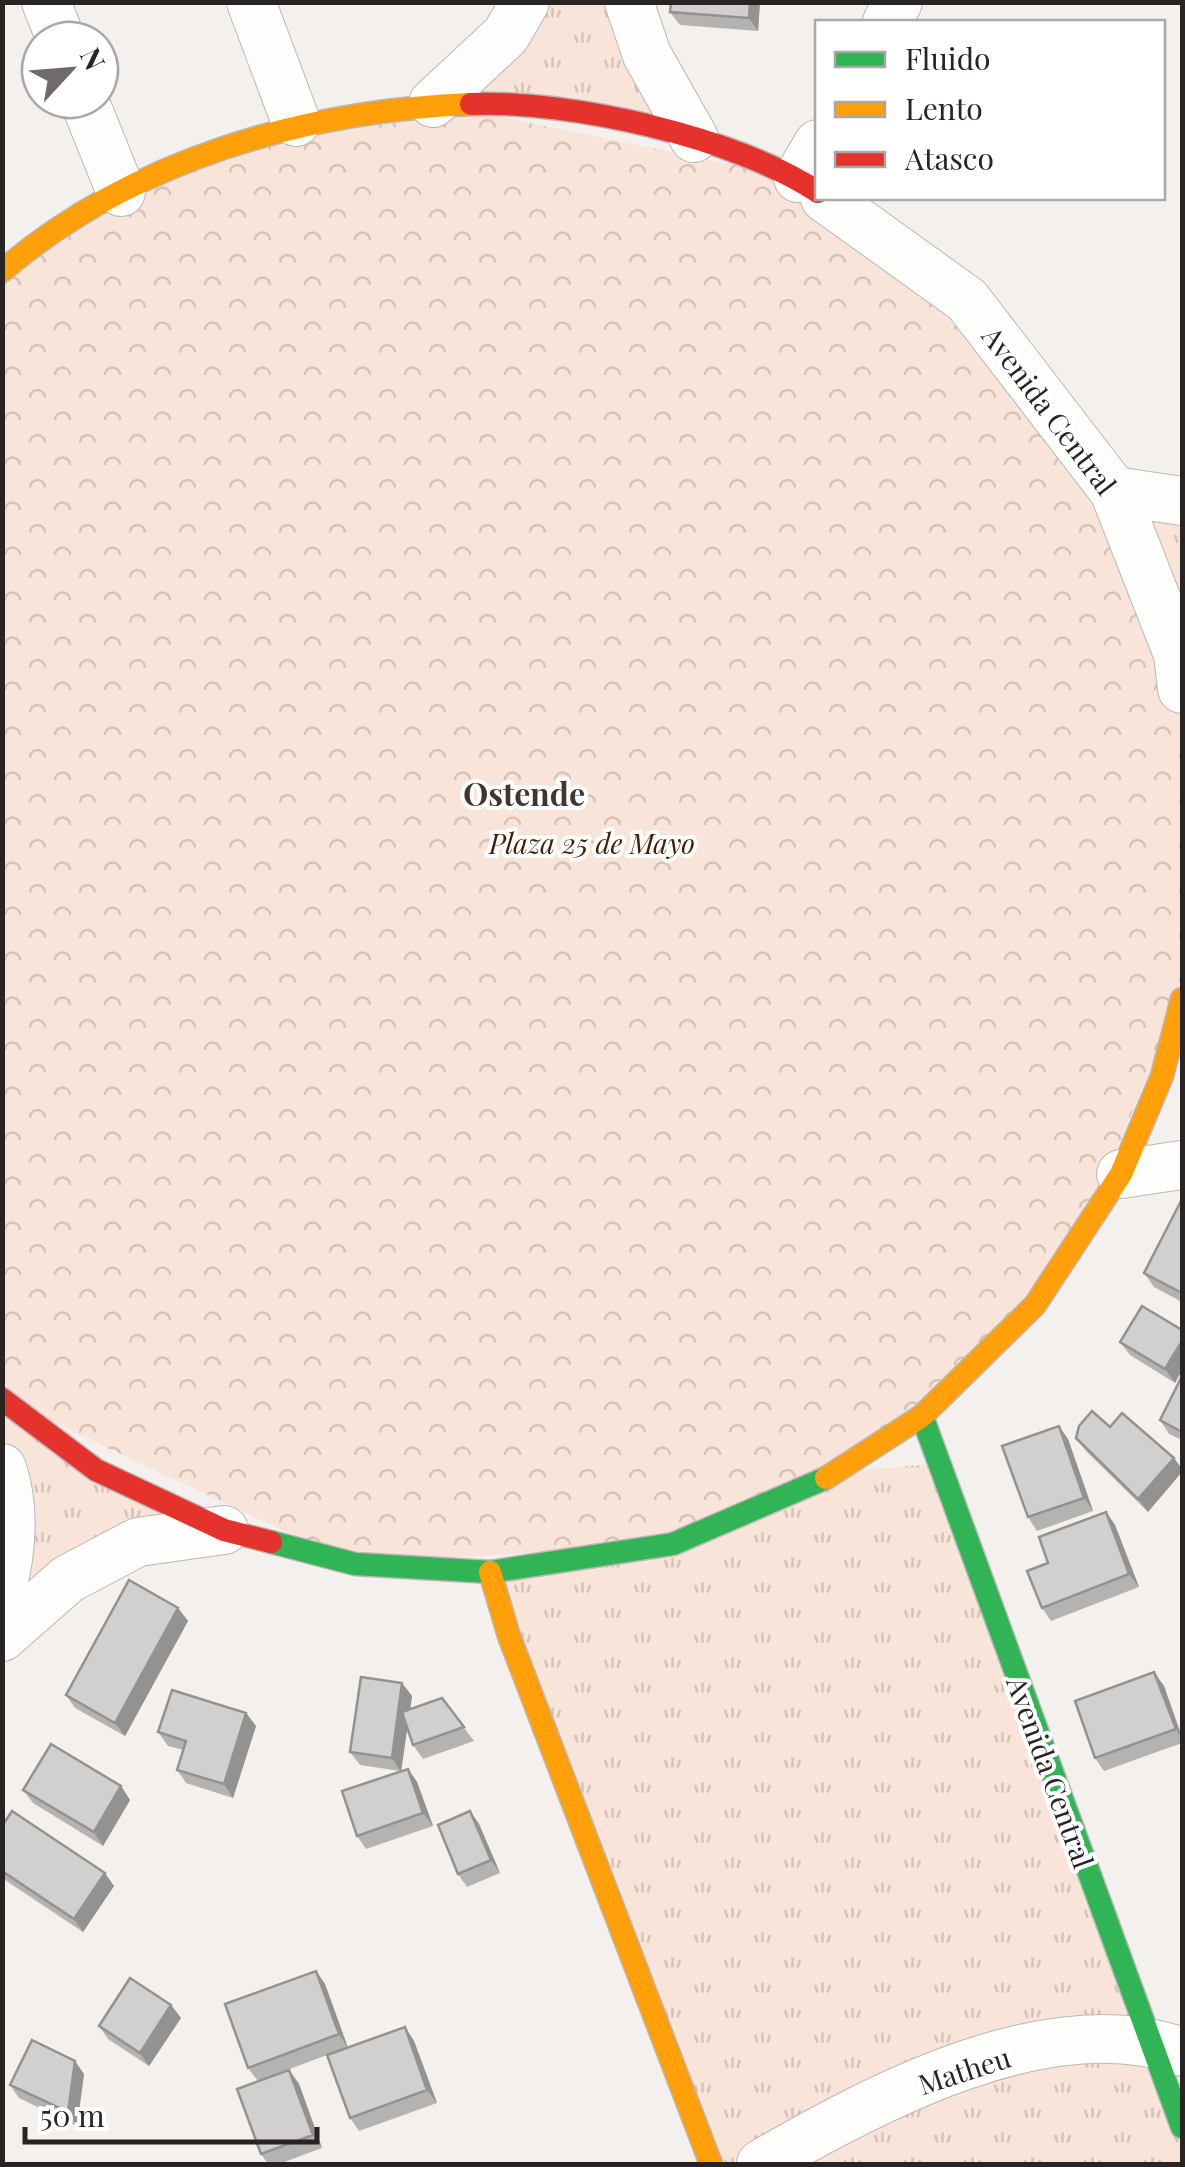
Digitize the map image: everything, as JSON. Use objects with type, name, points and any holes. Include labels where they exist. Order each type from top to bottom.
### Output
[{"type":"street","points":[[251,2],[296,122]]},
{"type":"street","points":[[434,103],[506,35],[525,2]]},
{"type":"street","points":[[629,2],[647,55],[694,138]]},
{"type":"street","name":"Avenida Central","points":[[11,256],[156,170],[296,122],[434,103],[523,104],[617,118],[694,138],[815,178]]},
{"type":"street","points":[[92,120],[121,192]]},
{"type":"street","name":"Avenida Central","points":[[842,200],[967,300],[1114,491],[1181,664]]},
{"type":"street","points":[[1114,491],[1182,501]]},
{"type":"street","points":[[2,1400],[96,1470],[224,1530],[355,1564],[490,1572],[673,1544],[842,1471],[922,1416],[1035,1305],[1121,1174],[1162,1076],[1182,998]]},
{"type":"street","points":[[1121,1174],[1182,1165]]},
{"type":"street","name":"Avenida Central","points":[[922,1416],[1167,2047],[1182,2127]]},
{"type":"street","points":[[2,1468],[9,1486],[11,1556],[2,1588]]},
{"type":"street","points":[[2,1636],[68,1579],[138,1542],[224,1530]]},
{"type":"street","points":[[490,1572],[509,1636],[711,2164]]},
{"type":"street","name":"Matheu","points":[[762,2164],[842,2116],[928,2079],[1064,2038],[1167,2047]]},
{"type":"green space","points":[[525,3],[629,3],[694,138],[433,103]]},
{"type":"green space","name":"Plaza 25 de Mayo","points":[[433,103],[798,178],[815,190],[815,200],[828,200],[967,300],[1114,491],[1182,689],[1182,995],[1068,1264],[922,1416],[673,1544],[355,1564],[3,1399],[2,272],[221,147]]},
{"type":"green space","points":[[1114,491],[1182,501],[1182,650]]},
{"type":"green space","points":[[2,1399],[224,1530],[138,1542],[3,1637]]},
{"type":"green space","points":[[937,1464],[1182,2127],[1182,2164],[710,2164],[490,1572],[842,1471]]},
{"type":"building","points":[[671,2],[750,2],[749,18],[670,12]]},
{"type":"building","points":[[1182,1199],[1182,1293],[1144,1273]]},
{"type":"building","points":[[1142,1306],[1182,1330],[1182,1341],[1165,1369],[1120,1342]]},
{"type":"building","points":[[1182,1376],[1182,1432],[1160,1420]]},
{"type":"building","points":[[1092,1411],[1110,1427],[1122,1413],[1174,1458],[1138,1499],[1076,1438],[1079,1426]]},
{"type":"building","points":[[1059,1426],[1084,1498],[1028,1517],[1002,1446]]},
{"type":"building","points":[[1106,1512],[1129,1574],[1042,1608],[1027,1571],[1048,1563],[1039,1537]]},
{"type":"building","points":[[129,1580],[178,1608],[115,1723],[66,1695]]},
{"type":"building","points":[[1154,1672],[1176,1729],[1095,1758],[1075,1701]]},
{"type":"building","points":[[361,1677],[402,1683],[392,1758],[350,1752]]},
{"type":"building","points":[[172,1690],[246,1713],[224,1784],[177,1770],[186,1741],[158,1732]]},
{"type":"building","points":[[442,1698],[464,1727],[413,1745],[402,1712]]},
{"type":"building","points":[[51,1744],[121,1786],[94,1832],[23,1790]]},
{"type":"building","points":[[408,1769],[423,1813],[357,1836],[342,1791]]},
{"type":"building","points":[[12,1811],[105,1873],[74,1919],[2,1871],[2,1826]]},
{"type":"building","points":[[470,1811],[491,1860],[458,1874],[438,1825]]},
{"type":"building","points":[[316,1971],[339,2034],[248,2068],[225,2004]]},
{"type":"building","points":[[130,1978],[171,2005],[140,2053],[99,2026]]},
{"type":"building","points":[[405,2027],[427,2090],[350,2118],[327,2055]]},
{"type":"building","points":[[32,2040],[75,2061],[68,2112],[10,2085]]},
{"type":"building","points":[[289,2070],[313,2135],[261,2154],[237,2089]]},
{"type":"traffic: fast","points":[[922,1416],[1182,2127]]},
{"type":"traffic: fast","points":[[271,1542],[355,1564],[490,1572],[673,1544],[826,1478]]},
{"type":"traffic: slow","points":[[2,271],[53,232],[106,199],[222,148],[345,117],[471,104]]},
{"type":"traffic: slow","points":[[826,1478],[922,1416],[1035,1305],[1121,1174],[1162,1076],[1182,999]]},
{"type":"traffic: slow","points":[[490,1572],[509,1636],[711,2164]]},
{"type":"traffic: jam","points":[[471,104],[555,108],[650,126],[743,154],[815,190]]},
{"type":"traffic: jam","points":[[2,1399],[96,1470],[224,1530],[271,1542]]},
{"type":"district","name":"Ostende","points":[[524,792]]}]
